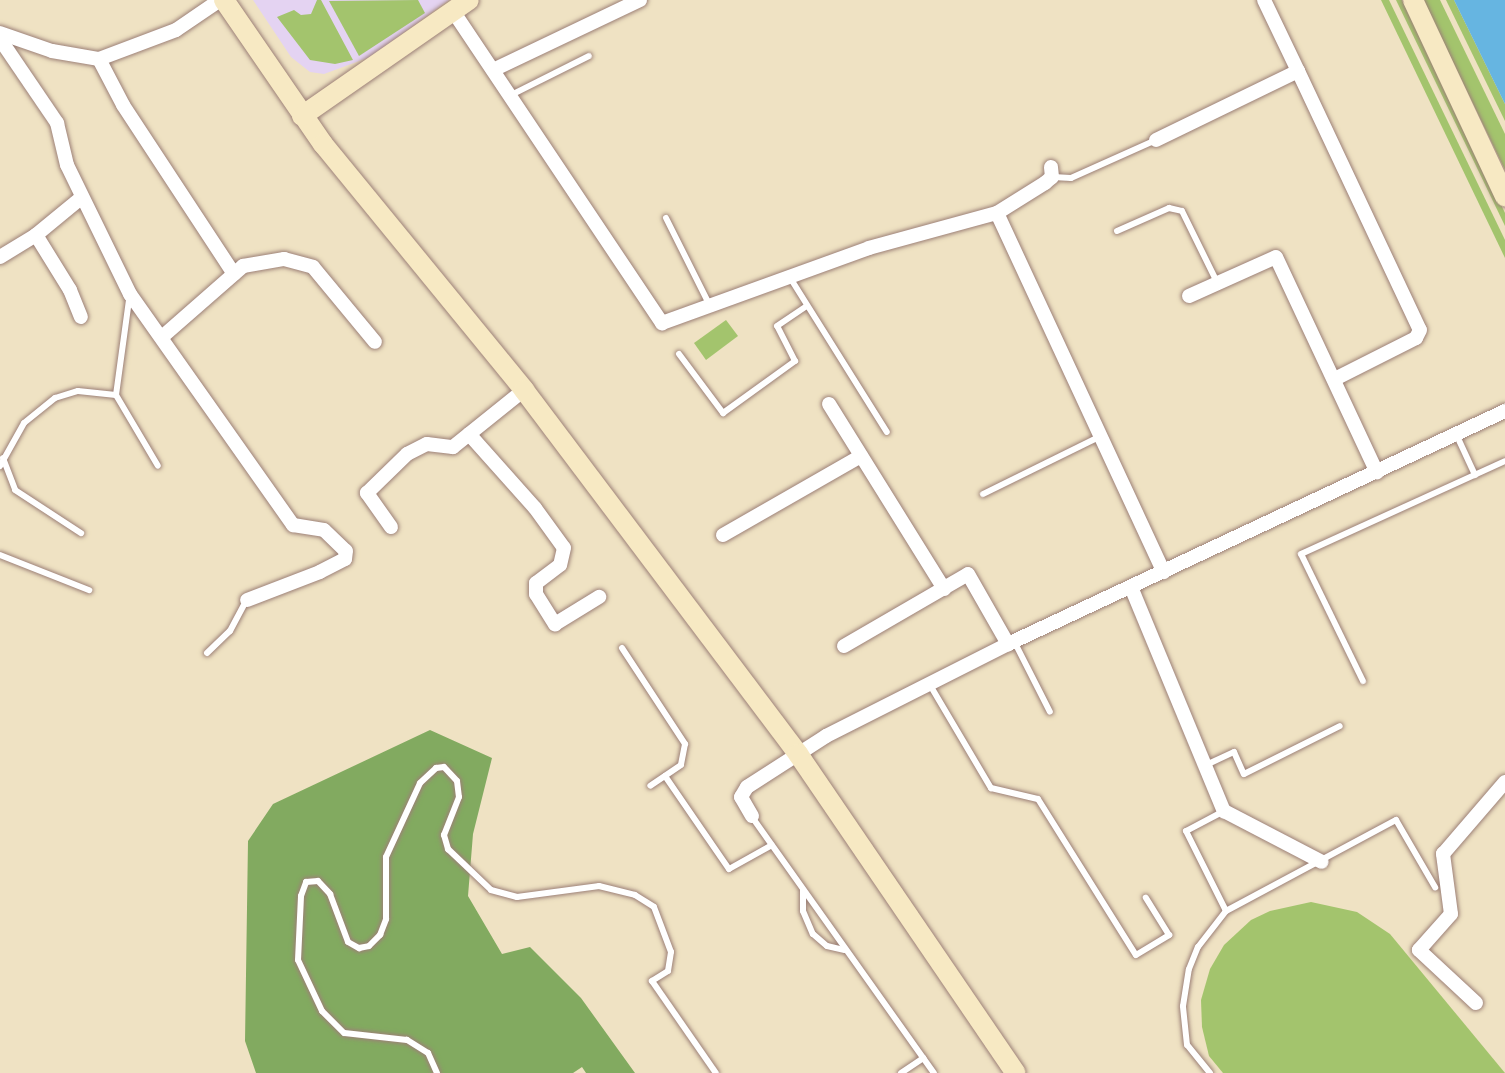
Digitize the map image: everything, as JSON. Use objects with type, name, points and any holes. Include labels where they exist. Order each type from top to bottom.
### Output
[{"type":"main road","points":[[222,0],[302,116],[524,390],[798,754],[1016,1073]]},
{"type":"main road","points":[[1413,0],[1505,196]]},
{"type":"main road","points":[[302,116],[461,6]]},
{"type":"street","points":[[0,36],[99,59],[176,30],[222,0]]},
{"type":"street","points":[[493,70],[640,0]]},
{"type":"street","points":[[1264,0],[1420,330],[1416,338],[1335,379]]},
{"type":"street","points":[[461,6],[493,70],[656,320],[662,323],[869,248],[997,213],[1051,172]]},
{"type":"street","points":[[0,36],[57,123],[66,165],[130,294],[293,525],[324,530],[346,551],[345,558],[320,572],[247,600]]},
{"type":"street","points":[[99,59],[123,105],[234,274]]},
{"type":"street","points":[[1156,140],[1298,72]]},
{"type":"street","points":[[0,256],[36,236],[81,198]]},
{"type":"street","points":[[997,213],[1164,572]]},
{"type":"street","points":[[36,236],[70,290],[80,317]]},
{"type":"street","points":[[1189,296],[1276,258],[1377,473]]},
{"type":"street","points":[[162,337],[243,266],[284,259],[312,267],[376,342]]},
{"type":"street","points":[[390,527],[367,493],[407,454],[427,444],[453,447],[524,390]]},
{"type":"street","points":[[830,404],[944,589]]},
{"type":"street","points":[[752,816],[741,797],[747,787],[798,754],[1012,643],[1505,411]]},
{"type":"street","points":[[469,434],[536,508],[564,548],[560,564],[536,583],[536,594],[555,624],[599,597]]},
{"type":"street","points":[[724,534],[861,456]]},
{"type":"street","points":[[844,646],[968,574],[1012,643]]},
{"type":"street","points":[[1130,587],[1224,811],[1322,862]]},
{"type":"street","points":[[1476,1003],[1419,950],[1451,914],[1443,854],[1505,782]]},
{"type":"lane","points":[[510,96],[589,56]]},
{"type":"lane","points":[[1051,172],[1072,178],[1156,140]]},
{"type":"lane","points":[[1117,231],[1169,208],[1182,211],[1218,283]]},
{"type":"lane","points":[[666,218],[710,305]]},
{"type":"lane","points":[[788,276],[887,432]]},
{"type":"lane","points":[[130,294],[116,395],[158,466]]},
{"type":"lane","points":[[679,354],[723,413],[795,361],[777,326],[808,306]]},
{"type":"lane","points":[[0,466],[24,423],[54,398],[78,391],[116,395]]},
{"type":"lane","points":[[1456,434],[1475,475]]},
{"type":"lane","points":[[983,494],[1098,437]]},
{"type":"lane","points":[[3,457],[14,490],[81,533]]},
{"type":"lane","points":[[1363,681],[1301,554],[1505,461]]},
{"type":"lane","points":[[0,555],[88,590]]},
{"type":"lane","points":[[206,653],[230,632],[247,600]]},
{"type":"lane","points":[[1012,643],[1050,712]]},
{"type":"lane","points":[[622,648],[685,744],[681,765],[650,786]]},
{"type":"lane","points":[[930,684],[990,788],[1038,799],[1136,955],[1169,936],[1146,898]]},
{"type":"lane","points":[[1205,765],[1234,752],[1244,774],[1340,726]]},
{"type":"lane","points":[[437,1073],[428,1053],[407,1040],[344,1034],[322,1012],[298,960],[301,896],[306,882],[318,881],[330,894],[348,942],[358,948],[369,946],[380,935],[386,919],[386,857],[420,783],[436,768],[444,767],[457,781],[459,797],[444,834],[448,850],[490,890],[518,897],[598,886],[635,895],[654,907],[670,952],[668,971],[652,981],[716,1073]]},
{"type":"lane","points":[[665,776],[730,869],[772,845]]},
{"type":"lane","points":[[1224,811],[1186,831],[1226,911]]},
{"type":"lane","points":[[752,816],[934,1073]]},
{"type":"lane","points":[[1210,1073],[1187,1045],[1183,1006],[1189,969],[1198,947],[1226,911],[1396,820],[1435,887]]},
{"type":"lane","points":[[804,890],[802,911],[813,934],[827,946],[846,950]]},
{"type":"lane","points":[[900,1073],[922,1058]]},
{"type":"shaded area","points":[[253,0],[449,0],[370,57],[324,74],[310,72],[291,57]]},
{"type":"green space","points":[[317,0],[321,0],[353,60],[335,64],[310,60],[277,17],[294,10],[301,15],[311,14]]},
{"type":"green space","points":[[418,0],[425,13],[359,56],[329,1]]},
{"type":"green space","points":[[1381,0],[1389,0],[1505,240],[1505,258]]},
{"type":"green space","points":[[1396,0],[1402,0],[1505,213],[1505,226]]},
{"type":"green space","points":[[1423,0],[1440,0],[1505,134],[1505,170]]},
{"type":"green space","points":[[1446,0],[1454,0],[1505,104],[1505,121]]},
{"type":"green space","points":[[726,320],[738,336],[706,360],[694,343]]},
{"type":"green space","points":[[430,730],[492,758],[473,834],[468,896],[502,954],[530,947],[581,998],[635,1073],[586,1073],[582,1067],[573,1073],[256,1073],[245,1041],[248,841],[273,804]]},
{"type":"green space","points":[[1311,902],[1357,912],[1390,934],[1505,1073],[1223,1073],[1209,1056],[1202,1027],[1201,1000],[1210,969],[1224,945],[1251,920],[1270,911]]},
{"type":"water","points":[[1454,0],[1505,0],[1505,104]]}]
